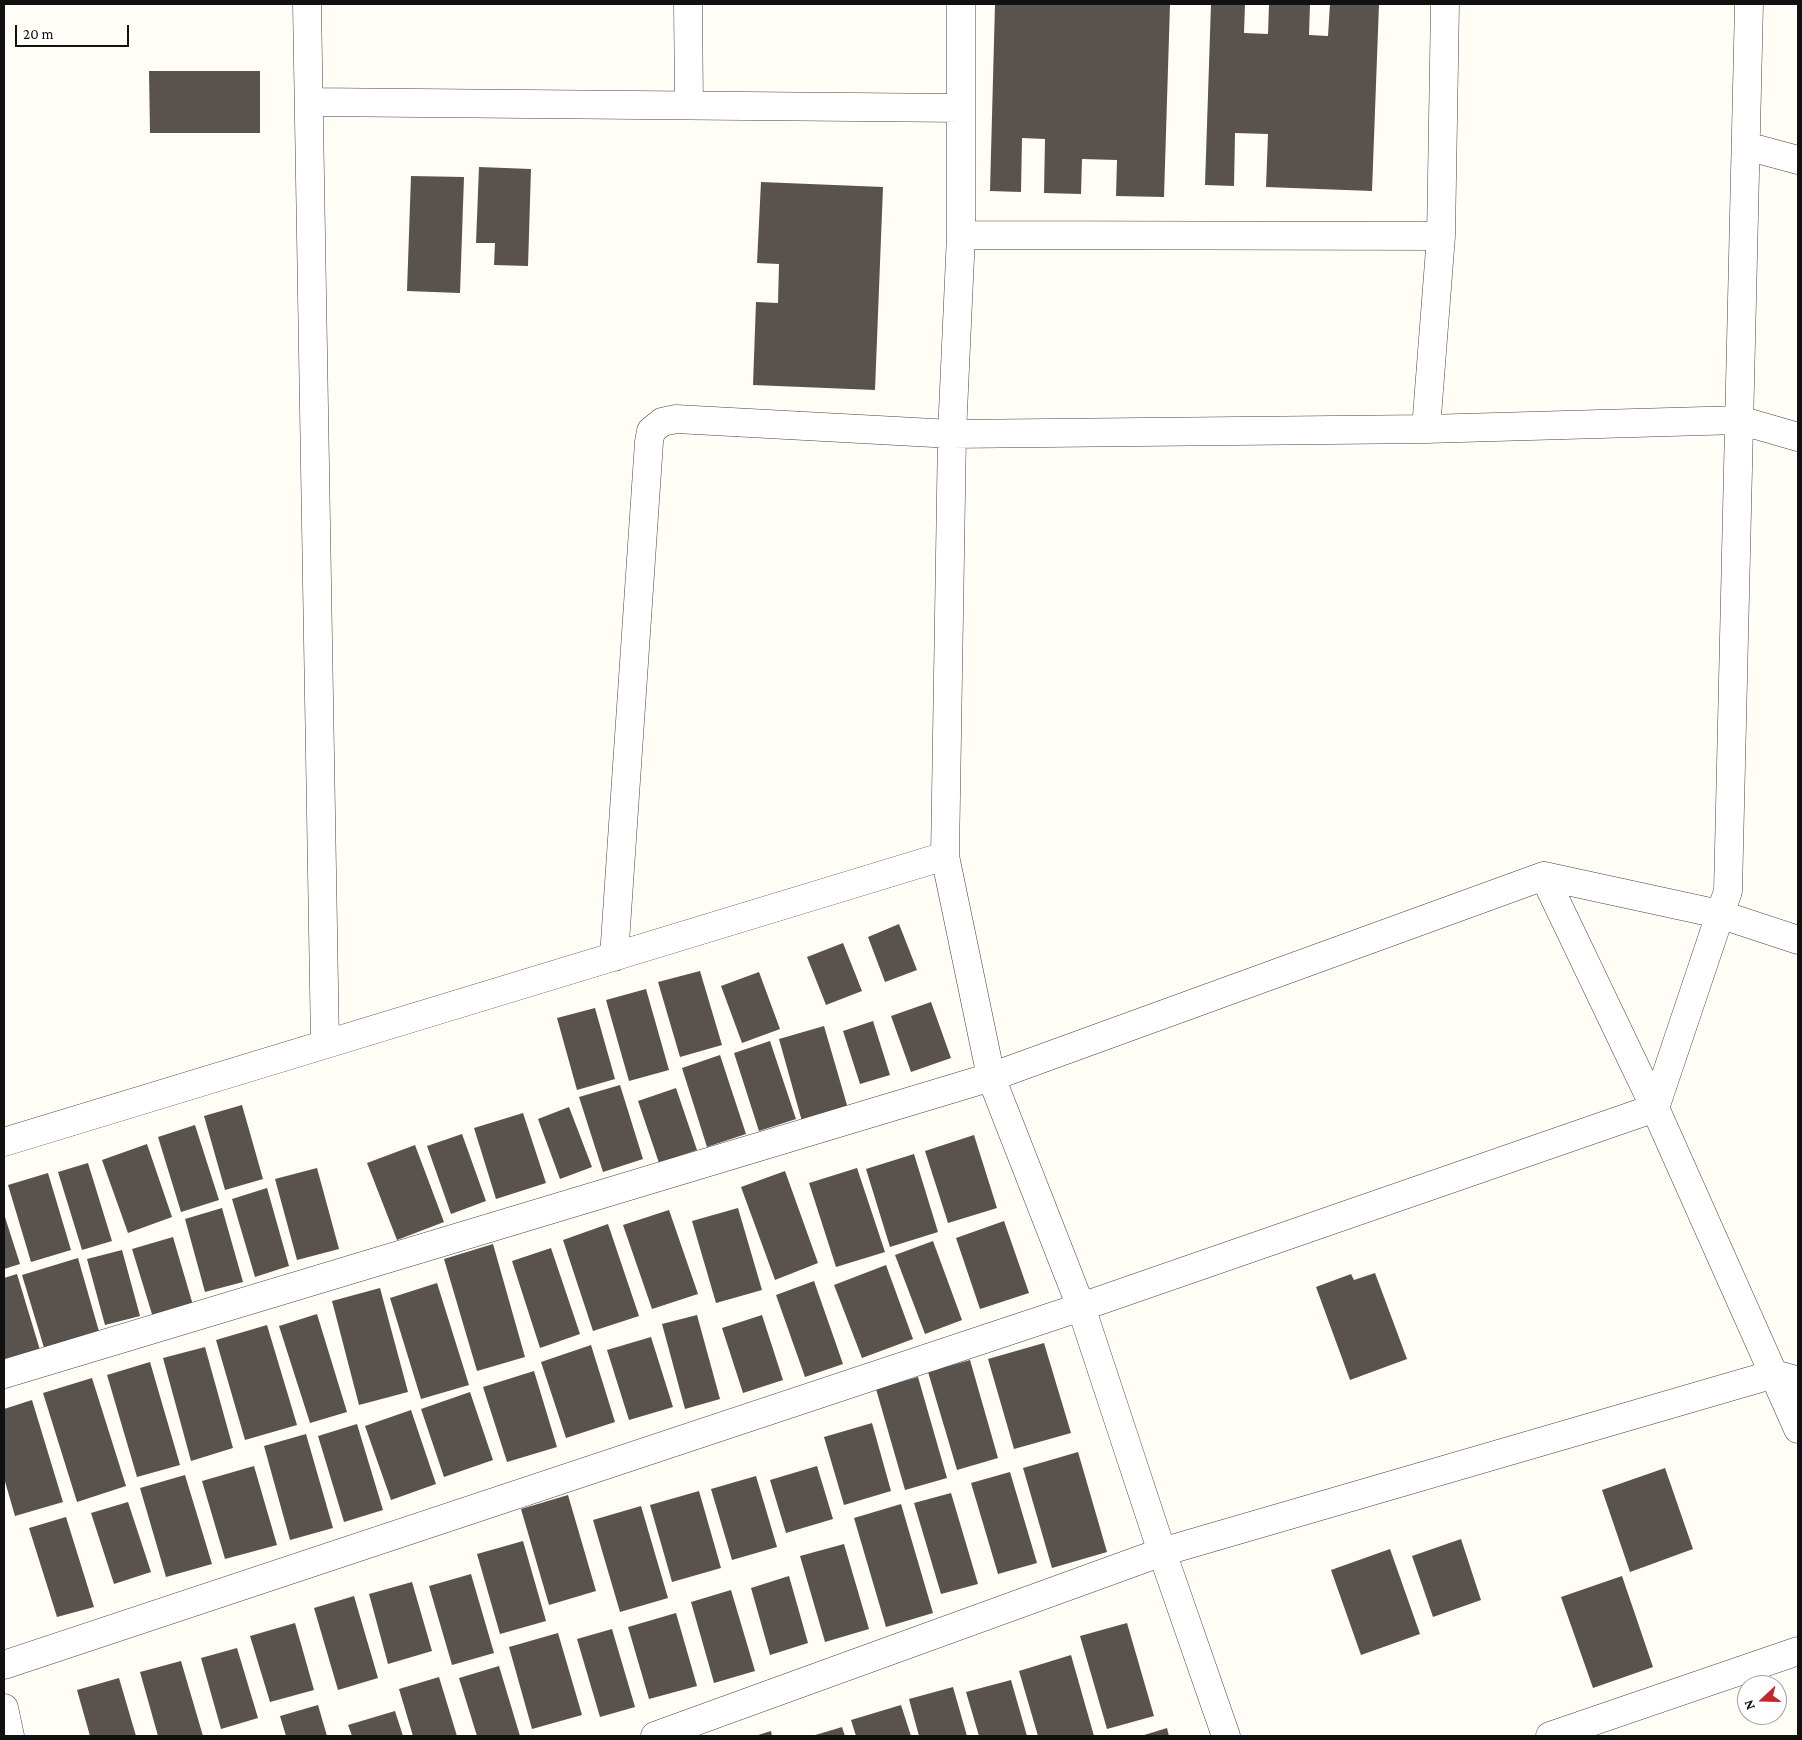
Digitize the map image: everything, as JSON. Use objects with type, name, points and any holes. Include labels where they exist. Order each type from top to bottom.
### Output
[{"type":"street","points":[[307,4],[326,1044]]},
{"type":"street","points":[[688,4],[689,104]]},
{"type":"street","points":[[961,4],[961,234],[952,434],[945,856],[991,1077],[1081,1307],[1162,1552],[1226,1736]]},
{"type":"street","points":[[1426,429],[1441,236],[1445,4]]},
{"type":"street","points":[[1655,1108],[1728,891],[1749,4]]},
{"type":"street","points":[[310,102],[961,108]]},
{"type":"street","points":[[1746,146],[1798,160]]},
{"type":"street","points":[[961,234],[1441,236]]},
{"type":"street","points":[[614,957],[651,431],[662,422],[676,419],[952,434],[1426,429],[1739,420],[1798,437]]},
{"type":"street","points":[[4,1142],[945,856]]},
{"type":"street","points":[[1544,876],[1786,1378],[1798,1429]]},
{"type":"street","points":[[4,1374],[991,1077],[1544,876],[1720,914],[1798,940]]},
{"type":"street","points":[[4,1665],[1081,1307],[1655,1108]]},
{"type":"street","points":[[656,1736],[1162,1552],[1786,1378]]},
{"type":"street","points":[[1550,1736],[1798,1651]]},
{"type":"street","points":[[4,1708],[10,1736]]},
{"type":"building","points":[[995,4],[1170,4],[1164,197],[1116,196],[1117,160],[1082,159],[1081,194],[1044,193],[1045,139],[1022,138],[1021,192],[990,191]]},
{"type":"building","points":[[1211,4],[1245,4],[1244,33],[1268,34],[1269,4],[1310,4],[1309,35],[1328,36],[1330,4],[1379,4],[1372,191],[1266,187],[1268,134],[1235,133],[1234,186],[1205,185]]},
{"type":"building","points":[[149,71],[260,71],[260,133],[150,133]]},
{"type":"building","points":[[479,167],[531,169],[528,266],[494,265],[495,243],[476,243]]},
{"type":"building","points":[[411,176],[464,177],[460,293],[407,291]]},
{"type":"building","points":[[761,182],[883,187],[875,390],[753,385],[756,302],[778,303],[779,264],[757,263]]},
{"type":"building","points":[[899,924],[917,970],[885,982],[868,937]]},
{"type":"building","points":[[843,943],[862,991],[826,1005],[807,957]]},
{"type":"building","points":[[700,971],[722,1045],[680,1057],[658,982]]},
{"type":"building","points":[[759,972],[780,1029],[742,1043],[721,986]]},
{"type":"building","points":[[646,989],[669,1070],[629,1081],[606,1000]]},
{"type":"building","points":[[931,1002],[951,1058],[911,1072],[891,1016]]},
{"type":"building","points":[[595,1008],[615,1079],[577,1090],[557,1018]]},
{"type":"building","points":[[873,1021],[890,1075],[860,1084],[843,1031]]},
{"type":"building","points":[[824,1026],[849,1112],[803,1125],[779,1039]]},
{"type":"building","points":[[770,1041],[796,1119],[759,1131],[734,1053]]},
{"type":"building","points":[[720,1055],[746,1134],[707,1147],[682,1068]]},
{"type":"building","points":[[620,1085],[643,1159],[603,1172],[579,1097]]},
{"type":"building","points":[[676,1088],[697,1150],[659,1163],[638,1101]]},
{"type":"building","points":[[242,1105],[263,1179],[225,1190],[204,1116]]},
{"type":"building","points":[[569,1107],[592,1167],[560,1179],[538,1119]]},
{"type":"building","points":[[523,1113],[546,1183],[496,1199],[474,1128]]},
{"type":"building","points":[[195,1125],[219,1200],[181,1212],[158,1137]]},
{"type":"building","points":[[462,1134],[486,1201],[451,1214],[427,1146]]},
{"type":"building","points":[[974,1135],[997,1208],[948,1223],[925,1151]]},
{"type":"building","points":[[147,1144],[172,1217],[128,1233],[102,1160]]},
{"type":"building","points":[[415,1145],[444,1222],[397,1240],[367,1163]]},
{"type":"building","points":[[914,1154],[938,1232],[890,1247],[866,1169]]},
{"type":"building","points":[[88,1163],[112,1241],[82,1250],[58,1172]]},
{"type":"building","points":[[317,1168],[339,1249],[297,1260],[275,1179]]},
{"type":"building","points":[[857,1168],[885,1252],[836,1267],[809,1183]]},
{"type":"building","points":[[785,1171],[818,1263],[775,1280],[741,1187]]},
{"type":"building","points":[[48,1173],[71,1250],[31,1262],[8,1185]]},
{"type":"building","points":[[267,1188],[289,1266],[255,1277],[232,1199]]},
{"type":"building","points":[[222,1208],[243,1282],[205,1292],[185,1219]]},
{"type":"building","points":[[738,1208],[762,1290],[716,1303],[692,1221]]},
{"type":"building","points":[[669,1210],[698,1294],[652,1309],[623,1225]]},
{"type":"building","points":[[4,1214],[20,1264],[4,1269]]},
{"type":"building","points":[[1004,1221],[1029,1293],[980,1309],[956,1238]]},
{"type":"building","points":[[608,1224],[639,1316],[593,1331],[563,1240]]},
{"type":"building","points":[[173,1237],[195,1312],[155,1324],[132,1249]]},
{"type":"building","points":[[933,1241],[962,1320],[925,1334],[895,1255]]},
{"type":"building","points":[[493,1244],[525,1357],[477,1371],[444,1259]]},
{"type":"building","points":[[551,1248],[580,1334],[540,1348],[512,1261]]},
{"type":"building","points":[[122,1250],[140,1316],[105,1325],[87,1259]]},
{"type":"building","points":[[78,1258],[100,1335],[45,1351],[22,1275]]},
{"type":"building","points":[[886,1265],[913,1339],[862,1358],[834,1285]]},
{"type":"building","points":[[1375,1273],[1407,1359],[1350,1380],[1316,1287],[1351,1274],[1354,1280]]},
{"type":"building","points":[[17,1274],[40,1350],[4,1361],[4,1278]]},
{"type":"building","points":[[814,1281],[843,1364],[805,1377],[776,1295]]},
{"type":"building","points":[[437,1283],[469,1385],[421,1399],[390,1298]]},
{"type":"building","points":[[380,1288],[408,1392],[359,1405],[332,1301]]},
{"type":"building","points":[[317,1314],[347,1412],[310,1423],[279,1326]]},
{"type":"building","points":[[697,1315],[720,1399],[685,1409],[662,1324]]},
{"type":"building","points":[[762,1315],[783,1380],[743,1393],[722,1328]]},
{"type":"building","points":[[267,1325],[297,1425],[245,1440],[216,1340]]},
{"type":"building","points":[[651,1337],[673,1407],[629,1420],[607,1350]]},
{"type":"building","points":[[1044,1343],[1071,1433],[1014,1449],[988,1359]]},
{"type":"building","points":[[591,1345],[615,1422],[566,1438],[541,1362]]},
{"type":"building","points":[[205,1347],[233,1448],[191,1461],[163,1358]]},
{"type":"building","points":[[970,1360],[998,1458],[957,1470],[928,1372]]},
{"type":"building","points":[[150,1362],[180,1465],[137,1477],[107,1375]]},
{"type":"building","points":[[534,1371],[557,1447],[507,1462],[483,1387]]},
{"type":"building","points":[[918,1377],[947,1478],[905,1490],[876,1389]]},
{"type":"building","points":[[92,1378],[126,1486],[77,1502],[43,1393]]},
{"type":"building","points":[[470,1392],[493,1460],[444,1477],[421,1409]]},
{"type":"building","points":[[32,1400],[63,1502],[15,1516],[4,1478],[4,1409]]},
{"type":"building","points":[[411,1410],[436,1484],[391,1500],[365,1426]]},
{"type":"building","points":[[872,1423],[891,1491],[844,1505],[824,1437]]},
{"type":"building","points":[[357,1424],[383,1510],[344,1522],[318,1436]]},
{"type":"building","points":[[306,1434],[333,1528],[290,1540],[264,1446]]},
{"type":"building","points":[[1078,1452],[1107,1552],[1052,1568],[1023,1468]]},
{"type":"building","points":[[254,1466],[277,1545],[225,1559],[202,1481]]},
{"type":"building","points":[[817,1466],[833,1519],[786,1533],[770,1480]]},
{"type":"building","points":[[1665,1468],[1693,1549],[1630,1572],[1602,1490]]},
{"type":"building","points":[[1010,1472],[1037,1563],[998,1574],[971,1483]]},
{"type":"building","points":[[185,1475],[212,1564],[166,1577],[140,1488]]},
{"type":"building","points":[[756,1476],[777,1547],[732,1560],[711,1489]]},
{"type":"building","points":[[699,1491],[721,1568],[672,1582],[650,1505]]},
{"type":"building","points":[[951,1493],[978,1584],[941,1594],[914,1503]]},
{"type":"building","points":[[568,1495],[596,1591],[549,1605],[521,1509]]},
{"type":"building","points":[[128,1502],[151,1572],[114,1584],[91,1513]]},
{"type":"building","points":[[901,1504],[933,1613],[886,1627],[854,1518]]},
{"type":"building","points":[[641,1506],[668,1598],[620,1612],[593,1520]]},
{"type":"building","points":[[66,1517],[94,1607],[57,1617],[29,1528]]},
{"type":"building","points":[[1461,1539],[1481,1600],[1433,1617],[1412,1556]]},
{"type":"building","points":[[523,1541],[546,1621],[500,1634],[477,1554]]},
{"type":"building","points":[[844,1544],[869,1629],[825,1642],[800,1556]]},
{"type":"building","points":[[1390,1549],[1420,1634],[1361,1655],[1331,1570]]},
{"type":"building","points":[[471,1574],[494,1653],[452,1665],[429,1586]]},
{"type":"building","points":[[789,1576],[808,1643],[770,1655],[751,1588]]},
{"type":"building","points":[[1622,1576],[1653,1667],[1593,1688],[1561,1597]]},
{"type":"building","points":[[412,1582],[432,1651],[388,1664],[369,1594]]},
{"type":"building","points":[[731,1590],[755,1671],[714,1683],[691,1602]]},
{"type":"building","points":[[354,1596],[378,1678],[338,1690],[314,1608]]},
{"type":"building","points":[[676,1613],[697,1686],[649,1699],[628,1627]]},
{"type":"building","points":[[295,1623],[314,1690],[270,1702],[250,1636]]},
{"type":"building","points":[[1127,1623],[1154,1716],[1107,1729],[1080,1636]]},
{"type":"building","points":[[612,1629],[635,1707],[600,1717],[577,1639]]},
{"type":"building","points":[[558,1633],[582,1715],[532,1729],[509,1647]]},
{"type":"building","points":[[237,1648],[258,1718],[221,1729],[201,1658]]},
{"type":"building","points":[[1071,1655],[1094,1736],[1038,1736],[1019,1671]]},
{"type":"building","points":[[181,1661],[203,1736],[158,1736],[140,1672]]},
{"type":"building","points":[[499,1666],[520,1736],[477,1736],[459,1678]]},
{"type":"building","points":[[439,1677],[457,1736],[413,1736],[399,1689]]},
{"type":"building","points":[[119,1678],[136,1736],[90,1736],[77,1690]]},
{"type":"building","points":[[1011,1680],[1027,1736],[979,1736],[966,1692]]},
{"type":"building","points":[[953,1687],[967,1736],[919,1736],[909,1699]]},
{"type":"building","points":[[318,1705],[327,1736],[286,1736],[280,1716]]},
{"type":"building","points":[[901,1705],[911,1736],[856,1736],[851,1720]]},
{"type":"building","points":[[395,1711],[403,1736],[352,1736],[348,1725]]},
{"type":"building","points":[[842,1727],[845,1736],[812,1736]]},
{"type":"building","points":[[1167,1728],[1169,1736],[1141,1736]]},
{"type":"building","points":[[771,1731],[772,1736],[755,1736]]}]
